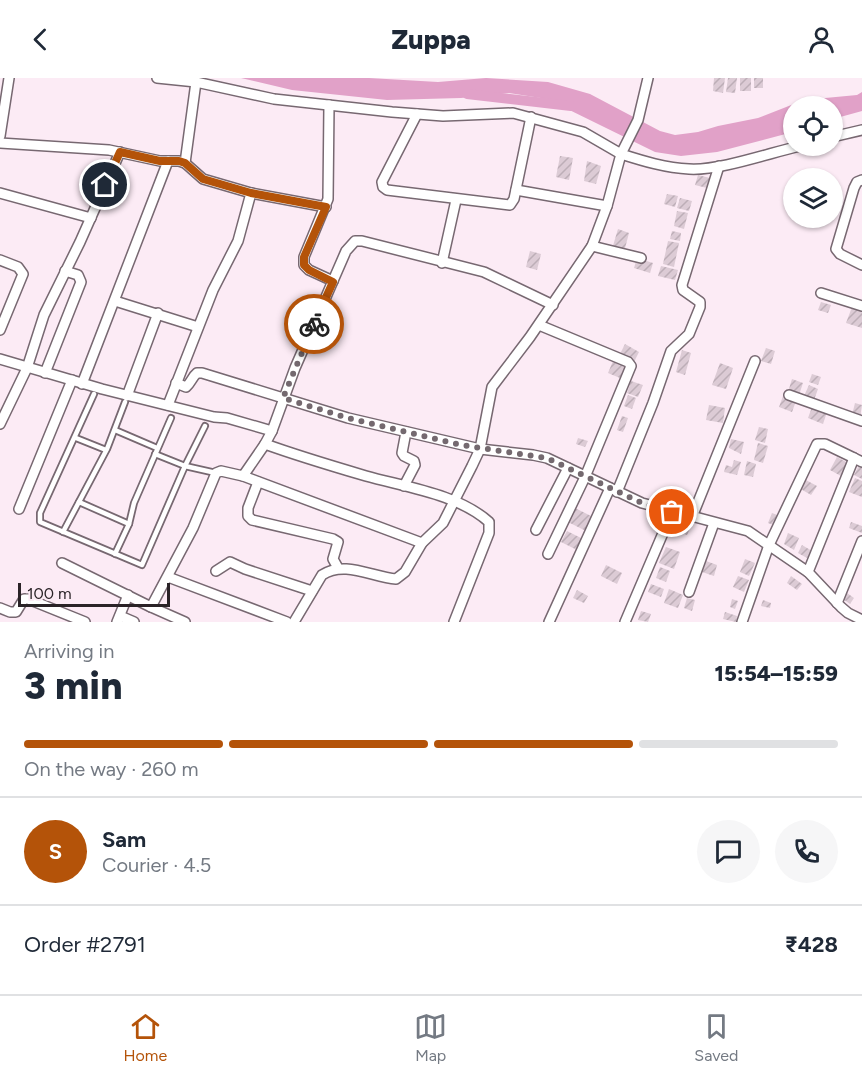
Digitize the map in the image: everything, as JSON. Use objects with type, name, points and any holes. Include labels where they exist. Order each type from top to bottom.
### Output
[{"type":"street","points":[[0,136],[9,78]]},
{"type":"street","points":[[157,78],[196,82],[274,99],[417,114],[443,116],[513,113],[583,132],[622,151],[659,165],[692,170],[719,166],[783,150]]},
{"type":"street","points":[[294,622],[322,575],[328,570],[338,568],[396,579],[405,572],[422,543],[443,522],[480,449],[492,387],[539,325],[592,246],[607,206],[622,151],[638,120],[648,78]]},
{"type":"street","points":[[185,163],[196,82]]},
{"type":"street","points":[[329,105],[326,207],[304,257],[304,265],[333,282]]},
{"type":"street","points":[[417,114],[382,182],[383,187],[387,190],[456,200],[510,205],[514,199],[531,117]]},
{"type":"street","points":[[843,134],[862,130]]},
{"type":"street","points":[[0,143],[120,152],[179,161],[185,163],[203,179],[251,193],[326,207]]},
{"type":"street","points":[[0,424],[27,368],[41,323],[120,152]]},
{"type":"street","points":[[82,384],[168,161]]},
{"type":"street","points":[[549,622],[653,403],[671,351],[689,333],[700,307],[700,302],[683,290],[682,285],[719,166]]},
{"type":"street","points":[[862,180],[857,182],[854,188],[836,249],[840,254],[862,265]]},
{"type":"street","points":[[516,190],[607,206]]},
{"type":"street","points":[[0,193],[91,218]]},
{"type":"street","points":[[168,405],[213,290],[238,241],[251,193]]},
{"type":"street","points":[[442,262],[456,200]]},
{"type":"street","points":[[243,476],[272,431],[283,398],[346,251],[356,241],[484,272],[553,305]]},
{"type":"street","points":[[592,246],[641,258]]},
{"type":"street","points":[[0,260],[18,267],[23,274],[0,330]]},
{"type":"street","points":[[45,373],[81,282],[78,275],[65,271]]},
{"type":"street","points":[[821,293],[862,306]]},
{"type":"street","points":[[115,301],[198,327]]},
{"type":"street","points":[[126,399],[158,313]]},
{"type":"street","points":[[539,325],[628,362],[631,366],[585,477],[548,554]]},
{"type":"street","points":[[0,359],[126,399],[168,405],[272,431]]},
{"type":"street","points":[[692,517],[755,361]]},
{"type":"street","points":[[176,384],[186,387],[194,375],[202,373],[348,418],[480,449],[547,458],[642,503],[748,531],[808,572],[848,614],[862,620]]},
{"type":"street","points":[[19,509],[72,380]]},
{"type":"street","points":[[789,395],[862,421]]},
{"type":"street","points":[[404,486],[415,465],[402,453],[406,432]]},
{"type":"street","points":[[265,444],[301,457],[454,500],[489,522],[490,528],[458,621]]},
{"type":"street","points":[[742,622],[769,545],[817,444],[825,444],[858,460],[808,572]]},
{"type":"street","points":[[536,530],[568,468]]},
{"type":"street","points":[[151,607],[193,528],[216,473],[221,471],[243,476],[422,543]]},
{"type":"street","points":[[258,482],[248,508],[248,516],[252,520],[333,539],[338,542],[333,559],[338,568]]},
{"type":"street","points":[[625,622],[672,512]]},
{"type":"street","points":[[689,592],[714,522]]},
{"type":"street","points":[[837,603],[862,542]]},
{"type":"street","points":[[62,562],[186,622]]},
{"type":"street","points":[[216,571],[230,562],[312,591]]},
{"type":"street","points":[[168,577],[287,622]]},
{"type":"street","points":[[128,595],[119,619],[134,622]]},
{"type":"street","points":[[0,608],[16,612],[24,599],[28,599],[85,622]]},
{"type":"lane","points":[[94,394],[40,513],[40,522],[142,565],[205,426]]},
{"type":"lane","points":[[63,532],[106,450],[126,399]]},
{"type":"lane","points":[[115,554],[129,524],[134,503],[154,454],[171,418]]},
{"type":"lane","points":[[115,430],[157,448]]},
{"type":"lane","points":[[76,438],[106,450]]},
{"type":"lane","points":[[154,454],[185,466],[216,473]]},
{"type":"lane","points":[[79,502],[129,524]]},
{"type":"shaded area","points":[[241,78],[369,78],[438,82],[486,78],[548,82],[590,94],[660,131],[675,135],[758,118],[783,108],[783,135],[717,152],[681,156],[655,152],[547,99],[509,93],[461,98],[387,100],[292,90]]},
{"type":"shaded area","points":[[862,92],[862,111],[843,116],[843,96],[857,95]]},
{"type":"building","points":[[714,78],[725,78],[723,93],[713,91]]},
{"type":"building","points":[[728,78],[737,78],[735,93],[726,92]]},
{"type":"building","points":[[740,78],[751,78],[751,91],[740,91]]},
{"type":"building","points":[[754,78],[763,78],[763,88],[754,88]]},
{"type":"building","points":[[560,156],[573,158],[569,180],[556,177]]},
{"type":"building","points":[[587,161],[601,166],[596,184],[584,181]]},
{"type":"building","points":[[698,175],[710,178],[707,188],[695,185]]},
{"type":"building","points":[[667,194],[678,196],[675,207],[664,204]]},
{"type":"building","points":[[680,198],[692,201],[689,211],[677,208]]},
{"type":"building","points":[[677,211],[688,213],[684,229],[674,226]]},
{"type":"building","points":[[618,229],[629,233],[624,252],[612,249]]},
{"type":"building","points":[[672,231],[681,233],[680,241],[670,239]]},
{"type":"building","points":[[668,241],[679,243],[674,267],[663,264]]},
{"type":"building","points":[[530,251],[541,254],[537,270],[526,267]]},
{"type":"building","points":[[637,258],[653,263],[650,273],[634,268]]},
{"type":"building","points":[[661,266],[678,270],[675,280],[658,276]]},
{"type":"building","points":[[821,302],[831,305],[828,313],[818,310]]},
{"type":"building","points":[[852,307],[862,310],[862,328],[846,323]]},
{"type":"building","points":[[625,344],[639,352],[634,362],[620,354]]},
{"type":"building","points":[[766,348],[775,351],[771,364],[761,361]]},
{"type":"building","points":[[682,350],[691,353],[685,375],[676,372]]},
{"type":"building","points":[[613,361],[625,366],[620,378],[608,373]]},
{"type":"building","points":[[720,363],[733,368],[726,389],[712,385]]},
{"type":"building","points":[[812,374],[821,377],[818,385],[809,382]]},
{"type":"building","points":[[792,379],[803,383],[799,395],[788,392]]},
{"type":"building","points":[[631,381],[643,385],[638,397],[627,393]]},
{"type":"building","points":[[809,385],[818,389],[814,400],[804,396]]},
{"type":"building","points":[[628,395],[636,398],[632,409],[624,406]]},
{"type":"building","points":[[783,396],[796,401],[792,412],[779,407]]},
{"type":"building","points":[[855,403],[862,405],[860,418],[852,415]]},
{"type":"building","points":[[709,405],[725,408],[723,423],[706,420]]},
{"type":"building","points":[[812,407],[827,412],[823,424],[808,418]]},
{"type":"building","points":[[622,416],[628,418],[623,432],[617,430]]},
{"type":"building","points":[[759,427],[768,429],[765,443],[755,440]]},
{"type":"building","points":[[578,438],[588,441],[585,447],[576,444]]},
{"type":"building","points":[[731,439],[744,442],[741,454],[729,448]]},
{"type":"building","points":[[758,443],[768,446],[763,463],[754,460]]},
{"type":"building","points":[[837,457],[848,463],[841,476],[830,470]]},
{"type":"building","points":[[734,460],[741,462],[737,475],[724,472],[726,465],[732,467]]},
{"type":"building","points":[[747,461],[756,464],[753,477],[744,475]]},
{"type":"building","points":[[860,463],[862,464],[862,479],[854,475]]},
{"type":"building","points":[[855,478],[862,481],[862,497],[849,492]]},
{"type":"building","points":[[804,479],[817,486],[811,495],[799,488]]},
{"type":"building","points":[[575,508],[593,517],[586,531],[568,522]]},
{"type":"building","points":[[772,513],[780,516],[776,526],[768,523]]},
{"type":"building","points":[[677,522],[682,524],[679,532],[674,530]]},
{"type":"building","points":[[685,522],[692,524],[687,535],[681,533]]},
{"type":"building","points":[[851,522],[862,526],[862,533],[849,528]]},
{"type":"building","points":[[567,531],[583,539],[577,550],[561,542]]},
{"type":"building","points":[[788,533],[799,538],[794,550],[784,544]]},
{"type":"building","points":[[802,545],[812,551],[807,558],[798,553]]},
{"type":"building","points":[[666,547],[680,552],[674,569],[659,563]]},
{"type":"building","points":[[745,559],[755,563],[749,576],[740,572]]},
{"type":"building","points":[[706,561],[717,565],[714,576],[702,572]]},
{"type":"building","points":[[606,565],[622,573],[617,584],[601,576]]},
{"type":"building","points":[[660,567],[670,571],[666,582],[656,578]]},
{"type":"building","points":[[738,576],[749,580],[744,592],[733,587]]},
{"type":"building","points":[[791,576],[802,584],[797,590],[787,583]]},
{"type":"building","points":[[651,584],[664,589],[661,597],[648,592]]},
{"type":"building","points":[[669,589],[683,595],[678,608],[664,603]]},
{"type":"building","points":[[577,590],[588,596],[584,603],[573,598]]},
{"type":"building","points":[[847,593],[854,598],[850,604],[843,599]]},
{"type":"building","points":[[687,598],[695,600],[692,611],[684,608]]},
{"type":"building","points":[[732,599],[738,601],[735,609],[730,607]]},
{"type":"building","points":[[763,600],[771,603],[770,608],[761,606]]},
{"type":"building","points":[[641,611],[651,614],[648,622],[638,620]]},
{"type":"building","points":[[725,612],[737,616],[736,622],[723,619]]},
{"type":"waterway","points":[[467,94],[571,106]]},
{"type":"way so far","points":[[314,324],[283,398],[348,418],[461,445],[547,458],[642,503],[672,512]]},
{"type":"route","points":[[105,185],[120,152],[160,161],[179,161],[185,163],[203,179],[251,193],[326,207],[304,257],[304,265],[309,270],[333,282],[314,324]]}]
